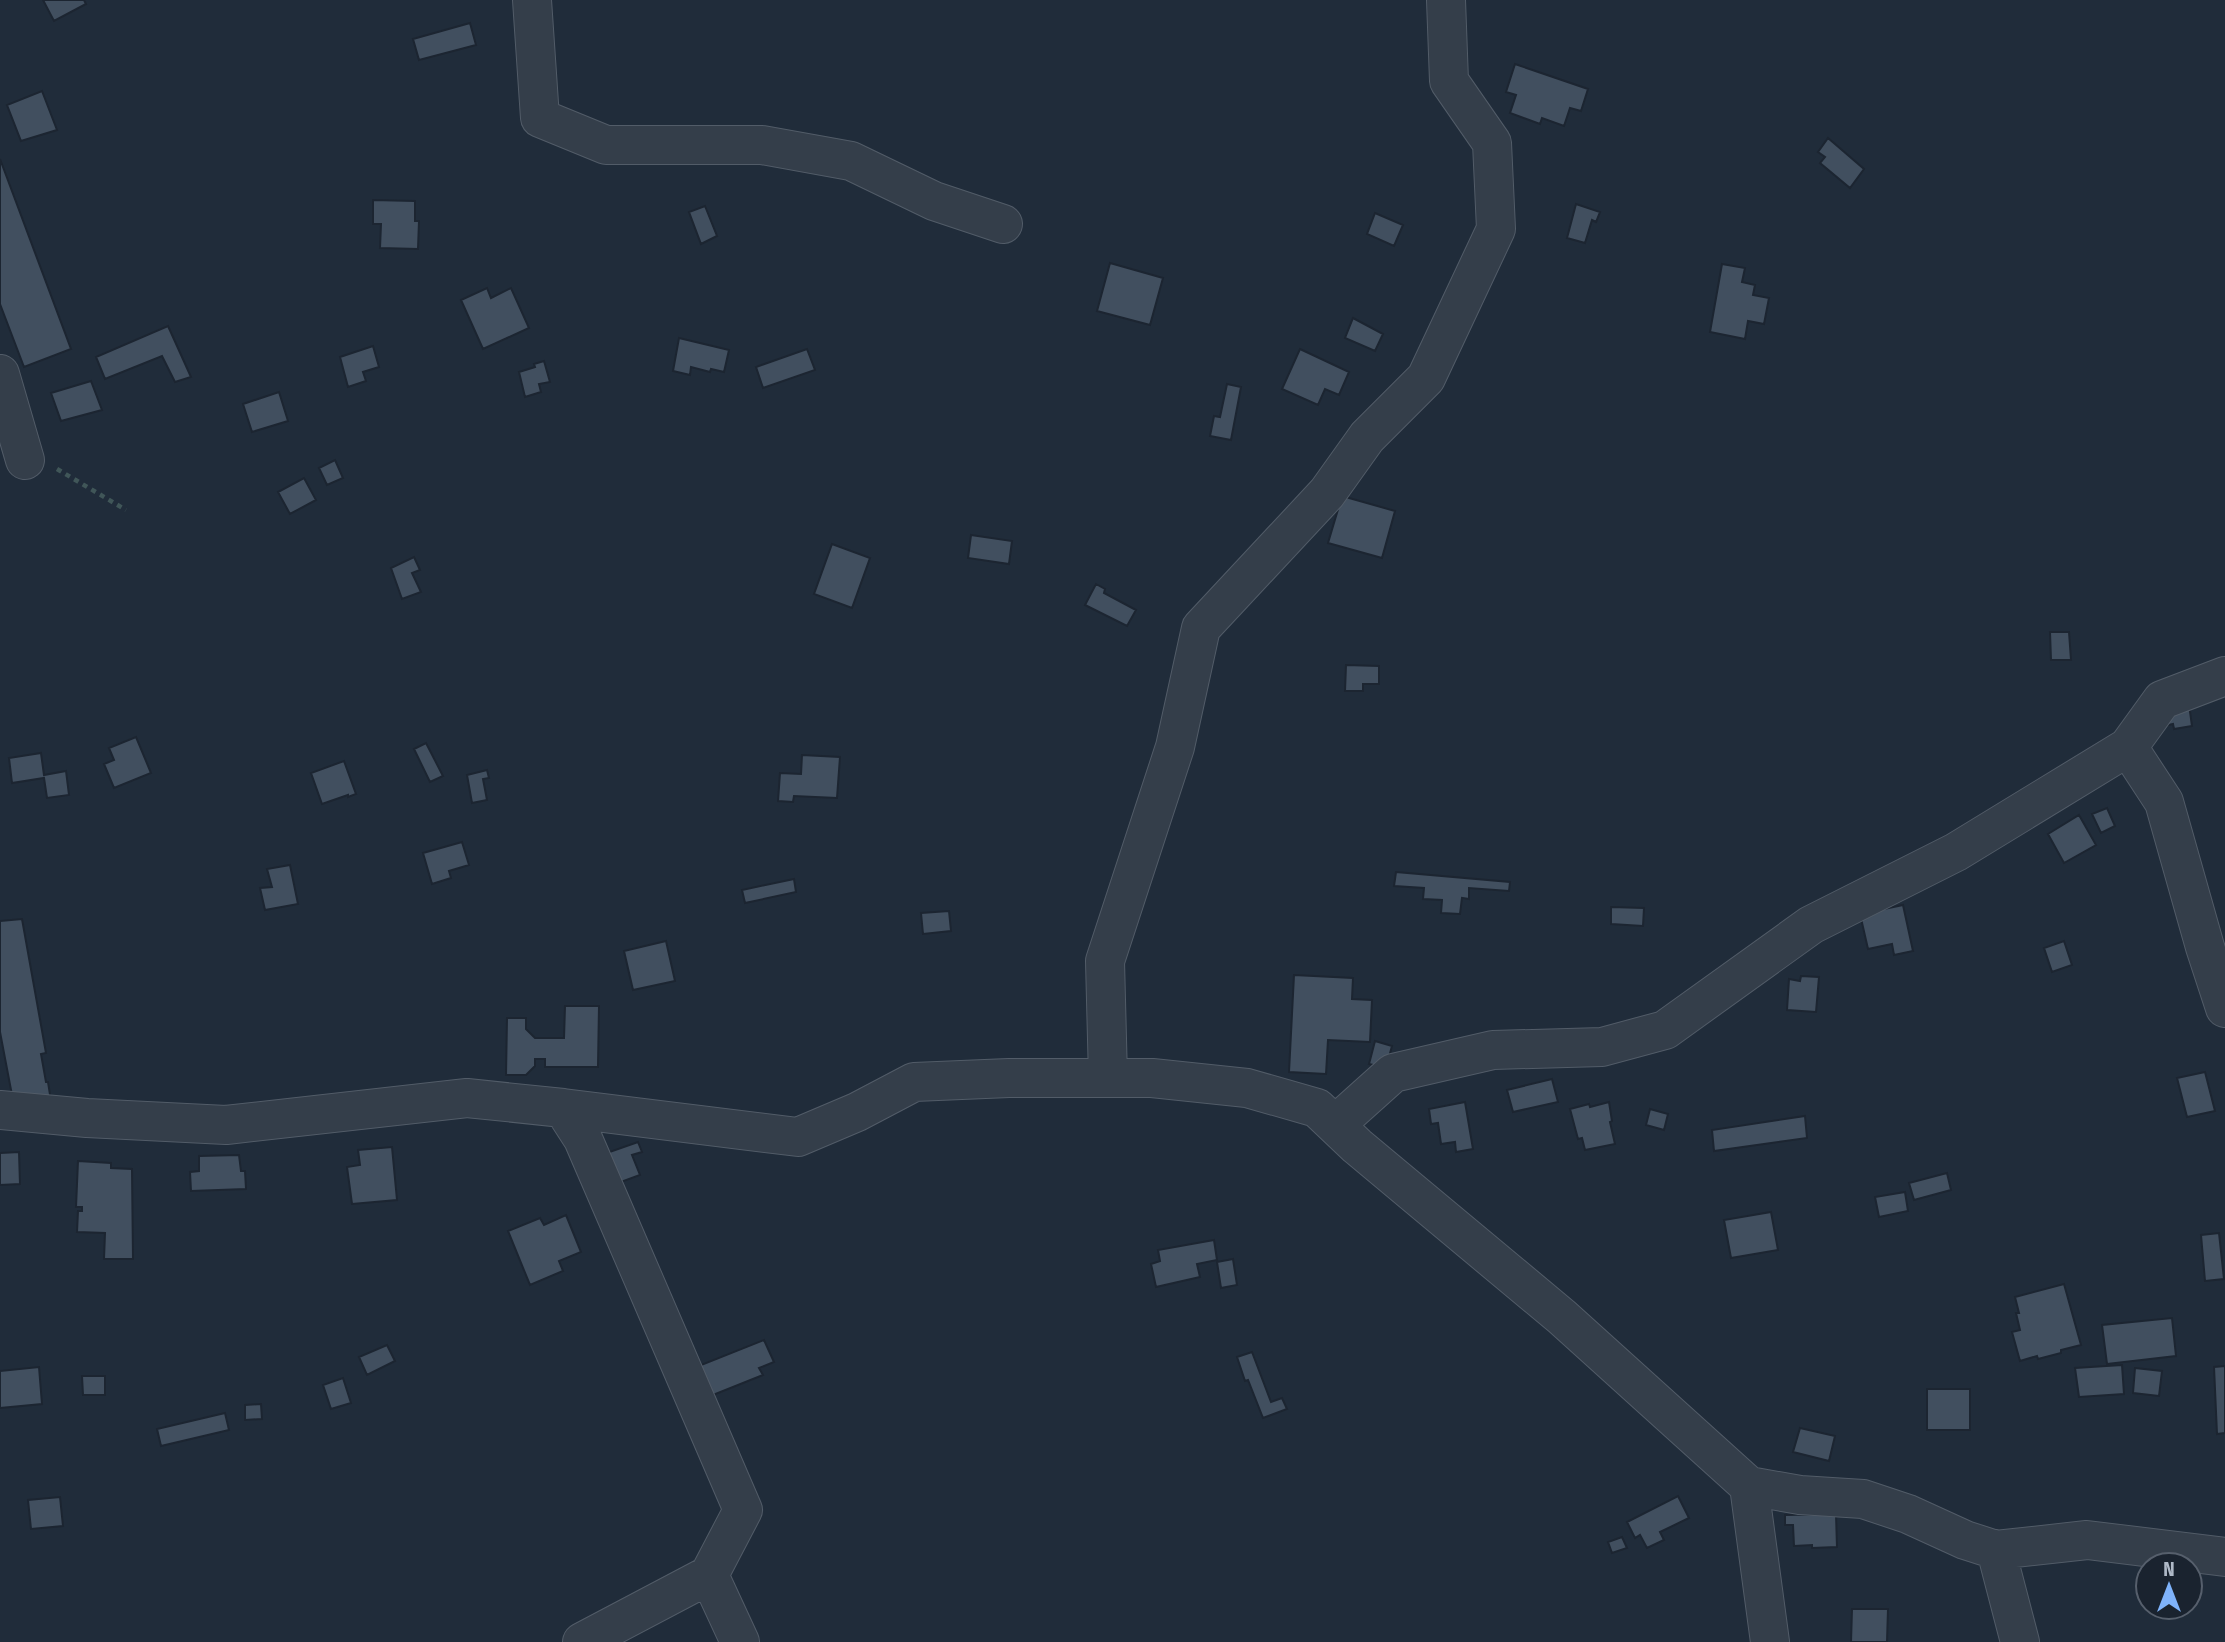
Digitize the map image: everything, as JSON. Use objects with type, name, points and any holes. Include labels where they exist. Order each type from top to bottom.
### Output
[{"type":"street","points":[[532,0],[540,118],[606,145],[762,145],[851,162],[934,201],[1003,224]]},
{"type":"street","points":[[1108,1078],[1105,961],[1175,747],[1201,628],[1327,493],[1367,437],[1426,378],[1496,229],[1492,143],[1449,81],[1447,0]]},
{"type":"street","points":[[0,374],[25,460]]},
{"type":"street","points":[[1335,1125],[1393,1073],[1493,1050],[1602,1047],[1665,1030],[1811,925],[1956,852],[2128,747],[2162,700],[2225,676]]},
{"type":"street","points":[[2128,747],[2164,802],[2225,1008]]},
{"type":"street","points":[[0,1110],[87,1118],[226,1125],[467,1098],[798,1137],[857,1112],[914,1082],[1009,1078],[1152,1078],[1247,1088],[1317,1108],[1357,1146],[1562,1317],[1749,1486],[1800,1495],[1863,1499],[1908,1514],[1965,1540],[1996,1550],[2087,1540],[2225,1557]]},
{"type":"street","points":[[563,1108],[583,1139],[743,1510],[709,1575],[582,1642]]},
{"type":"street","points":[[1749,1486],[1770,1642]]},
{"type":"street","points":[[1996,1550],[2020,1642]]},
{"type":"street","points":[[709,1575],[740,1642]]},
{"type":"path","points":[[25,460],[40,459],[126,510]]},
{"type":"building","points":[[43,0],[84,0],[86,4],[54,21]]},
{"type":"building","points":[[470,23],[476,45],[419,60],[413,39]]},
{"type":"building","points":[[1515,64],[1588,89],[1581,111],[1570,108],[1564,126],[1542,118],[1540,124],[1510,113],[1516,95],[1506,92]]},
{"type":"building","points":[[42,91],[57,130],[21,141],[7,105]]},
{"type":"building","points":[[1828,138],[1864,169],[1850,188],[1820,163],[1825,157],[1818,152]]},
{"type":"building","points":[[0,159],[71,349],[24,367],[0,304]]},
{"type":"building","points":[[373,200],[415,201],[415,221],[419,221],[418,249],[380,248],[381,224],[373,224]]},
{"type":"building","points":[[1576,204],[1600,212],[1596,222],[1592,220],[1585,243],[1567,238]]},
{"type":"building","points":[[705,206],[717,236],[701,244],[689,212]]},
{"type":"building","points":[[1375,213],[1403,225],[1394,246],[1367,234]]},
{"type":"building","points":[[1110,263],[1163,278],[1150,325],[1097,311]]},
{"type":"building","points":[[1722,264],[1745,268],[1742,282],[1755,285],[1753,295],[1769,298],[1764,324],[1748,321],[1745,339],[1710,332]]},
{"type":"building","points":[[487,288],[491,298],[511,288],[529,328],[483,349],[461,300]]},
{"type":"building","points":[[1353,318],[1383,334],[1375,351],[1345,338]]},
{"type":"building","points":[[168,326],[191,377],[175,382],[162,356],[105,379],[96,357]]},
{"type":"building","points":[[679,338],[729,350],[724,372],[691,367],[690,375],[673,371]]},
{"type":"building","points":[[373,346],[379,367],[363,372],[366,381],[348,387],[340,357]]},
{"type":"building","points":[[807,349],[815,370],[763,388],[756,367]]},
{"type":"building","points":[[1300,349],[1349,372],[1339,395],[1325,389],[1318,405],[1282,389]]},
{"type":"building","points":[[544,361],[550,382],[539,384],[541,392],[525,397],[519,372]]},
{"type":"building","points":[[91,381],[102,410],[61,421],[51,393]]},
{"type":"building","points":[[1227,384],[1241,387],[1231,440],[1210,436],[1214,416],[1220,417]]},
{"type":"building","points":[[279,392],[288,421],[252,432],[243,404]]},
{"type":"building","points":[[335,460],[343,478],[327,485],[319,468]]},
{"type":"building","points":[[304,478],[316,500],[290,514],[278,492]]},
{"type":"building","points":[[1342,496],[1395,511],[1382,558],[1328,543]]},
{"type":"building","points":[[971,535],[1012,541],[1009,564],[968,558]]},
{"type":"building","points":[[832,544],[870,558],[852,608],[814,594]]},
{"type":"building","points":[[414,557],[420,570],[412,573],[421,592],[402,599],[391,568]]},
{"type":"building","points":[[1096,584],[1105,589],[1104,593],[1136,610],[1127,626],[1085,605]]},
{"type":"building","points":[[2050,632],[2069,632],[2071,660],[2051,660]]},
{"type":"building","points":[[1346,665],[1379,666],[1379,684],[1363,684],[1363,691],[1345,691]]},
{"type":"building","points":[[2188,697],[2192,726],[2174,729],[2173,724],[2164,726]]},
{"type":"building","points":[[136,737],[151,773],[114,788],[104,764],[114,760],[109,748]]},
{"type":"building","points":[[426,743],[443,776],[430,782],[414,749]]},
{"type":"building","points":[[41,753],[44,775],[66,771],[69,795],[47,798],[44,778],[12,783],[9,758]]},
{"type":"building","points":[[802,755],[840,757],[837,798],[794,796],[793,802],[778,801],[780,773],[801,774]]},
{"type":"building","points":[[344,761],[356,794],[322,804],[311,773]]},
{"type":"building","points":[[487,770],[489,778],[483,779],[487,800],[472,803],[467,775]]},
{"type":"building","points":[[2107,808],[2115,826],[2101,833],[2092,814]]},
{"type":"building","points":[[2079,815],[2096,845],[2064,863],[2048,834]]},
{"type":"building","points":[[462,842],[469,865],[449,871],[451,878],[432,884],[423,853]]},
{"type":"building","points":[[290,865],[298,904],[265,910],[260,888],[272,887],[267,869]]},
{"type":"building","points":[[1396,872],[1510,882],[1509,891],[1469,888],[1469,899],[1462,898],[1460,914],[1441,913],[1442,900],[1423,899],[1424,888],[1394,886]]},
{"type":"building","points":[[794,879],[796,892],[745,903],[742,890]]},
{"type":"building","points":[[1903,905],[1913,951],[1894,955],[1892,944],[1868,949],[1860,914]]},
{"type":"building","points":[[1611,907],[1644,908],[1643,926],[1611,924]]},
{"type":"building","points":[[949,911],[951,931],[923,934],[921,913]]},
{"type":"building","points":[[22,919],[46,1053],[41,1054],[52,1107],[15,1111],[0,1032],[0,921]]},
{"type":"building","points":[[666,941],[675,981],[633,990],[624,951]]},
{"type":"building","points":[[2064,941],[2072,965],[2052,972],[2044,948]]},
{"type":"building","points":[[1294,975],[1353,978],[1352,999],[1372,1000],[1370,1042],[1328,1040],[1326,1074],[1289,1072]]},
{"type":"building","points":[[1801,976],[1819,977],[1816,1012],[1787,1010],[1789,979],[1800,981]]},
{"type":"building","points":[[565,1006],[599,1006],[598,1067],[545,1067],[545,1059],[535,1059],[535,1066],[526,1075],[506,1075],[507,1018],[526,1018],[526,1029],[535,1038],[564,1038]]},
{"type":"building","points":[[1375,1041],[1392,1046],[1386,1068],[1369,1064]]},
{"type":"building","points":[[2205,1072],[2215,1111],[2187,1117],[2177,1078]]},
{"type":"building","points":[[1552,1079],[1558,1102],[1513,1112],[1507,1090]]},
{"type":"building","points":[[1465,1102],[1473,1149],[1456,1152],[1455,1142],[1441,1144],[1438,1123],[1431,1124],[1429,1109]]},
{"type":"building","points":[[1609,1102],[1615,1144],[1585,1150],[1582,1138],[1578,1139],[1570,1109]]},
{"type":"building","points":[[1650,1109],[1668,1114],[1664,1130],[1646,1125]]},
{"type":"building","points":[[1805,1116],[1807,1138],[1714,1151],[1712,1130]]},
{"type":"building","points":[[638,1142],[642,1152],[632,1155],[640,1175],[610,1186],[598,1156]]},
{"type":"building","points":[[392,1147],[397,1200],[352,1204],[347,1167],[360,1165],[358,1150]]},
{"type":"building","points":[[19,1152],[20,1184],[0,1185],[0,1153]]},
{"type":"building","points":[[239,1155],[241,1171],[245,1171],[246,1189],[191,1191],[190,1172],[199,1171],[199,1156]]},
{"type":"building","points":[[78,1161],[111,1163],[111,1168],[132,1169],[133,1259],[104,1259],[105,1233],[77,1232],[78,1211],[82,1211],[82,1207],[76,1207]]},
{"type":"building","points":[[1947,1173],[1951,1190],[1914,1200],[1909,1183]]},
{"type":"building","points":[[1905,1192],[1908,1211],[1879,1217],[1875,1197]]},
{"type":"building","points":[[1771,1212],[1778,1250],[1731,1258],[1724,1220]]},
{"type":"building","points":[[566,1215],[581,1252],[559,1261],[563,1271],[530,1285],[508,1231],[540,1218],[544,1225]]},
{"type":"building","points":[[2219,1233],[2224,1279],[2205,1281],[2201,1235]]},
{"type":"building","points":[[1214,1240],[1217,1260],[1197,1264],[1200,1277],[1156,1287],[1151,1264],[1160,1261],[1158,1250]]},
{"type":"building","points":[[1233,1259],[1237,1285],[1221,1288],[1217,1262]]},
{"type":"building","points":[[2064,1284],[2081,1345],[2061,1350],[2061,1353],[2020,1361],[2012,1332],[2020,1330],[2015,1297]]},
{"type":"building","points":[[2172,1318],[2176,1356],[2107,1364],[2102,1325]]},
{"type":"building","points":[[764,1340],[774,1362],[759,1368],[763,1375],[708,1397],[696,1367]]},
{"type":"building","points":[[387,1345],[395,1361],[367,1375],[359,1357]]},
{"type":"building","points":[[1252,1352],[1271,1402],[1282,1398],[1287,1409],[1263,1418],[1237,1357]]},
{"type":"building","points":[[2122,1365],[2124,1394],[2079,1397],[2075,1368]]},
{"type":"building","points":[[2225,1366],[2225,1433],[2217,1434],[2214,1367]]},
{"type":"building","points":[[39,1367],[42,1404],[0,1408],[0,1371]]},
{"type":"building","points":[[2135,1368],[2162,1371],[2159,1396],[2133,1393]]},
{"type":"building","points":[[82,1376],[105,1376],[105,1395],[83,1395]]},
{"type":"building","points":[[343,1378],[351,1403],[331,1409],[323,1385]]},
{"type":"building","points":[[1927,1389],[1970,1389],[1970,1430],[1927,1430]]},
{"type":"building","points":[[261,1404],[262,1419],[245,1420],[245,1405]]},
{"type":"building","points":[[225,1413],[229,1430],[161,1446],[157,1429]]},
{"type":"building","points":[[1800,1428],[1835,1436],[1829,1461],[1793,1452]]},
{"type":"building","points":[[1678,1496],[1689,1518],[1660,1532],[1664,1540],[1647,1548],[1640,1535],[1635,1538],[1627,1522]]},
{"type":"building","points":[[60,1497],[63,1526],[31,1529],[28,1500]]},
{"type":"building","points":[[1836,1514],[1837,1547],[1794,1546],[1793,1525],[1785,1525],[1785,1515]]},
{"type":"building","points":[[1622,1537],[1627,1548],[1612,1553],[1608,1542]]},
{"type":"building","points":[[1852,1609],[1888,1609],[1887,1642],[1851,1642]]}]
